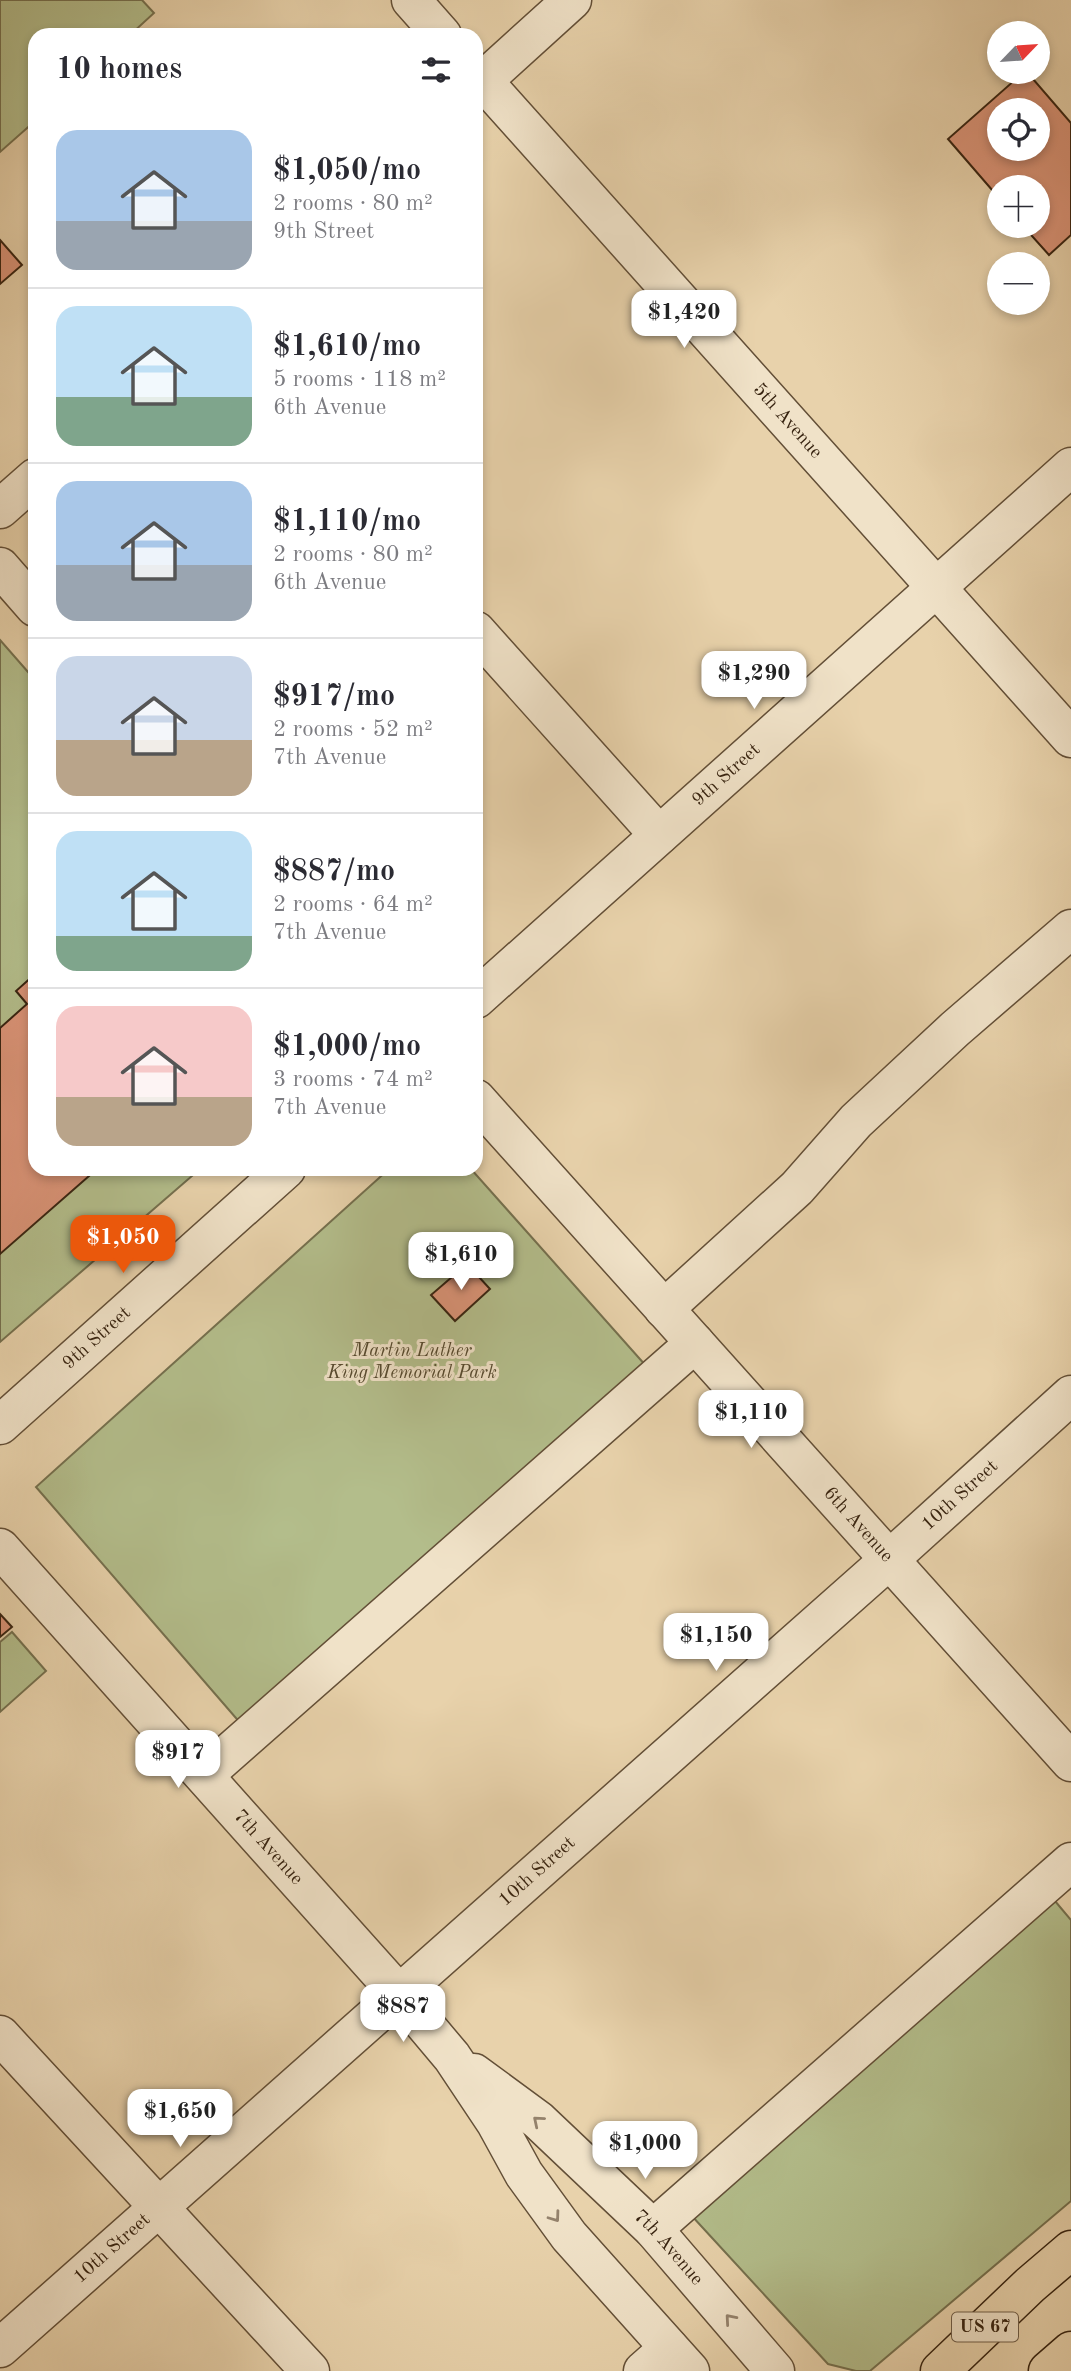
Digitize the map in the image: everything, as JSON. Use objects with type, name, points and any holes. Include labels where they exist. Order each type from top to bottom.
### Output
[{"type":"main road","name":"US 67","points":[[940,2371],[1030,2285],[1071,2250]]},
{"type":"main road","points":[[1048,2371],[1071,2351]]},
{"type":"street","points":[[411,0],[436,28]]},
{"type":"street","points":[[483,76],[572,0]]},
{"type":"street","name":"5th Avenue","points":[[483,86],[1071,738]]},
{"type":"street","name":"9th Street","points":[[483,993],[1071,467]]},
{"type":"street","points":[[0,509],[28,484]]},
{"type":"street","points":[[0,567],[28,599]]},
{"type":"street","points":[[483,639],[659,835]]},
{"type":"street","points":[[664,1310],[797,1188],[856,1121],[955,1029],[1071,929]]},
{"type":"street","name":"6th Avenue","points":[[483,1107],[1071,1762]]},
{"type":"street","name":"9th Street","points":[[0,1425],[278,1176]]},
{"type":"street","points":[[204,1775],[695,1343]]},
{"type":"street","name":"10th Street","points":[[0,2348],[890,1559],[1071,1395]]},
{"type":"street","name":"7th Avenue","points":[[0,1548],[399,1994],[452,2057],[496,2123],[524,2174],[668,2363]]},
{"type":"street","points":[[653,2229],[1071,1863]]},
{"type":"street","points":[[0,2035],[310,2371]]},
{"type":"street","name":"7th Avenue","points":[[452,2057],[538,2120],[653,2229],[775,2371]]},
{"type":"green space","points":[[0,0],[142,0],[154,13],[138,28],[28,28],[28,127],[0,152]]},
{"type":"green space","points":[[0,640],[28,672],[28,1176],[192,1176],[0,1342]]},
{"type":"green space","name":"Martin Luther King Memorial Park","points":[[381,1176],[477,1176],[647,1367],[242,1725],[36,1487]]},
{"type":"green space","points":[[12,1632],[46,1671],[0,1712],[0,1642]]},
{"type":"green space","points":[[1055,1901],[1071,1920],[1071,2201],[870,2371],[856,2371],[828,2364],[691,2215]]},
{"type":"building","points":[[1010,84],[1037,84],[1049,98],[995,98]]},
{"type":"building","points":[[1050,99],[1071,123],[1071,235],[1050,254],[1034,238],[1050,238],[1050,175],[987,175],[987,184],[948,139],[987,105],[987,161],[1050,161]]},
{"type":"building","points":[[0,240],[22,265],[0,284]]},
{"type":"building","points":[[28,980],[28,1176],[89,1176],[0,1254],[0,1028],[27,1004],[16,991]]},
{"type":"building","points":[[467,1264],[490,1289],[455,1321],[431,1295]]},
{"type":"building","points":[[0,1614],[12,1627],[0,1637]]}]
